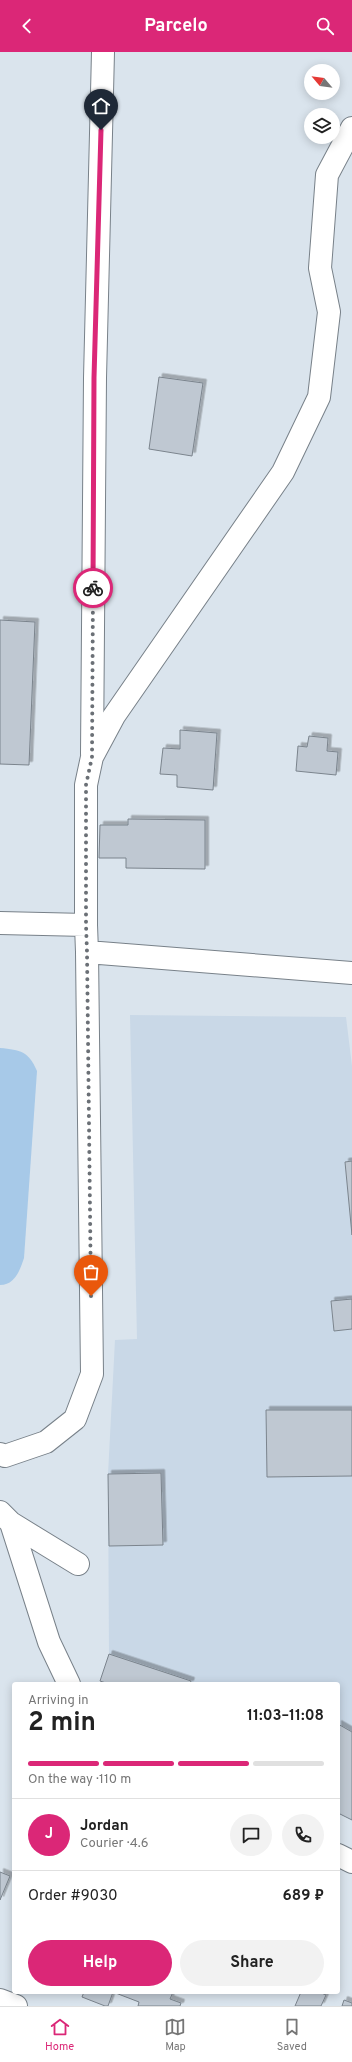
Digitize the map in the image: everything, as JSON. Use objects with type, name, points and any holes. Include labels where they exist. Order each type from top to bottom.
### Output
[{"type":"street","points":[[0,1454],[5,1456],[46,1442],[75,1419],[92,1374],[86,925],[86,785],[92,757],[94,378],[102,52]]},
{"type":"street","points":[[92,757],[114,716],[283,472],[319,397],[329,312],[320,268],[327,175],[352,128]]},
{"type":"street","points":[[0,923],[86,925]]},
{"type":"street","points":[[87,952],[352,973]]},
{"type":"street","points":[[6,1517],[78,1564]]},
{"type":"street","points":[[6,1517],[48,1642],[68,1682]]},
{"type":"street","points":[[340,1856],[352,1862]]},
{"type":"street","points":[[0,2000],[16,2006]]},
{"type":"shaded area","points":[[130,1015],[346,1017],[352,1066],[352,1820],[340,1814],[340,1682],[100,1681],[109,1654],[108,1474],[115,1340],[137,1339]]},
{"type":"shaded area","points":[[0,1048],[19,1051],[27,1055],[37,1071],[24,1258],[19,1272],[13,1280],[0,1285]]},
{"type":"building","points":[[159,377],[203,383],[192,456],[149,449]]},
{"type":"building","points":[[0,620],[35,622],[29,765],[0,764]]},
{"type":"building","points":[[180,730],[217,733],[213,790],[177,787],[177,775],[160,774],[163,748],[180,749]]},
{"type":"building","points":[[309,736],[328,738],[327,751],[338,752],[336,775],[296,771],[298,746],[307,747]]},
{"type":"building","points":[[128,819],[205,820],[205,869],[126,868],[126,858],[99,858],[100,825],[128,825]]},
{"type":"building","points":[[352,1161],[352,1235],[345,1162]]},
{"type":"building","points":[[352,1299],[352,1329],[334,1331],[331,1301]]},
{"type":"building","points":[[266,1410],[352,1410],[352,1476],[267,1477]]},
{"type":"building","points":[[161,1473],[163,1545],[109,1546],[108,1474]]},
{"type":"building","points":[[109,1654],[191,1681],[103,1682],[100,1681]]},
{"type":"building","points":[[340,1725],[352,1732],[352,1820],[340,1814]]},
{"type":"building","points":[[0,1872],[10,1876],[0,1900]]},
{"type":"building","points":[[83,1994],[112,1994],[108,2006],[82,1997]]},
{"type":"building","points":[[118,1994],[172,1994],[170,1999],[181,2003],[180,2006],[138,2006],[139,2002]]},
{"type":"building","points":[[300,1994],[326,1995],[321,2006],[295,2006]]},
{"type":"building","points":[[344,2000],[352,2003],[352,2006],[342,2006]]},
{"type":"way so far","points":[[91,1296],[86,925],[86,785],[92,757],[93,588]]},
{"type":"route","points":[[93,588],[94,378],[101,130]]}]
